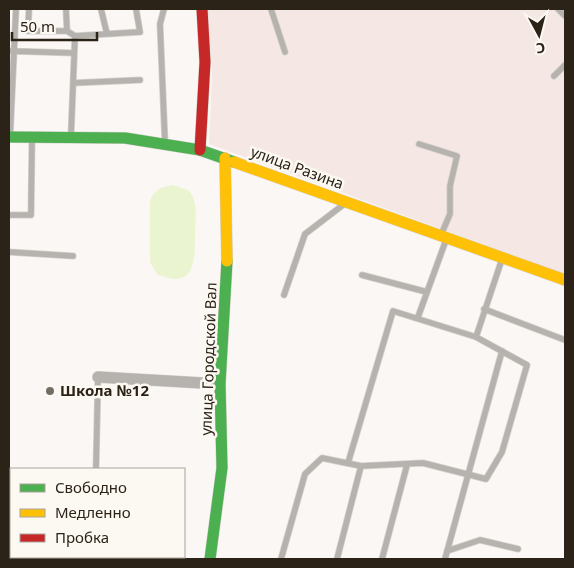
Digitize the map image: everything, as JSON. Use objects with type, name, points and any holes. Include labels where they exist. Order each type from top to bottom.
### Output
[{"type":"street","points":[[200,150],[205,78],[205,26],[202,9]]},
{"type":"street","name":"улица Разина","points":[[10,137],[125,138],[200,150],[565,280]]},
{"type":"street","name":"улица Городской Вал","points":[[210,559],[222,468],[220,384],[227,278],[225,158]]},
{"type":"street","points":[[98,377],[220,384]]},
{"type":"lane","points":[[10,137],[11,51],[16,9]]},
{"type":"lane","points":[[29,9],[28,31],[67,31],[75,36],[140,32],[136,9]]},
{"type":"lane","points":[[66,9],[67,31]]},
{"type":"lane","points":[[101,9],[107,34]]},
{"type":"lane","points":[[164,9],[160,24],[165,143]]},
{"type":"lane","points":[[271,9],[285,52]]},
{"type":"lane","points":[[558,9],[565,16]]},
{"type":"lane","points":[[71,138],[75,36]]},
{"type":"lane","points":[[11,51],[74,53]]},
{"type":"lane","points":[[554,76],[565,65]]},
{"type":"lane","points":[[73,83],[140,80]]},
{"type":"lane","points":[[9,215],[31,215],[32,137]]},
{"type":"lane","points":[[418,318],[450,214],[450,186],[457,156],[419,144]]},
{"type":"lane","points":[[284,295],[305,234],[347,202]]},
{"type":"lane","points":[[9,252],[73,256]]},
{"type":"lane","points":[[476,337],[502,256]]},
{"type":"lane","points":[[362,275],[427,292]]},
{"type":"lane","points":[[484,309],[565,340]]},
{"type":"lane","points":[[281,559],[305,474],[322,458],[361,466],[423,463],[486,478],[502,452],[526,365],[476,337],[393,311],[348,463]]},
{"type":"lane","points":[[445,559],[502,351]]},
{"type":"lane","points":[[96,468],[98,377]]},
{"type":"lane","points":[[382,559],[406,465]]},
{"type":"lane","points":[[336,559],[361,466]]},
{"type":"lane","points":[[447,551],[480,540],[518,549]]},
{"type":"shaded area","points":[[208,9],[565,9],[565,274],[209,144],[212,77]]},
{"type":"green space","points":[[173,185],[188,190],[194,199],[196,210],[193,263],[186,276],[179,279],[157,274],[150,262],[150,202],[158,190]]},
{"type":"traffic: fast","points":[[9,137],[125,138],[200,150],[234,162]]},
{"type":"traffic: fast","points":[[210,559],[222,468],[220,384],[227,261]]},
{"type":"traffic: slow","points":[[225,158],[227,261]]},
{"type":"traffic: slow","points":[[234,162],[565,280]]},
{"type":"traffic: jam","points":[[200,150],[205,62],[202,9]]},
{"type":"place","name":"Школа №12","points":[[50,391]]}]
